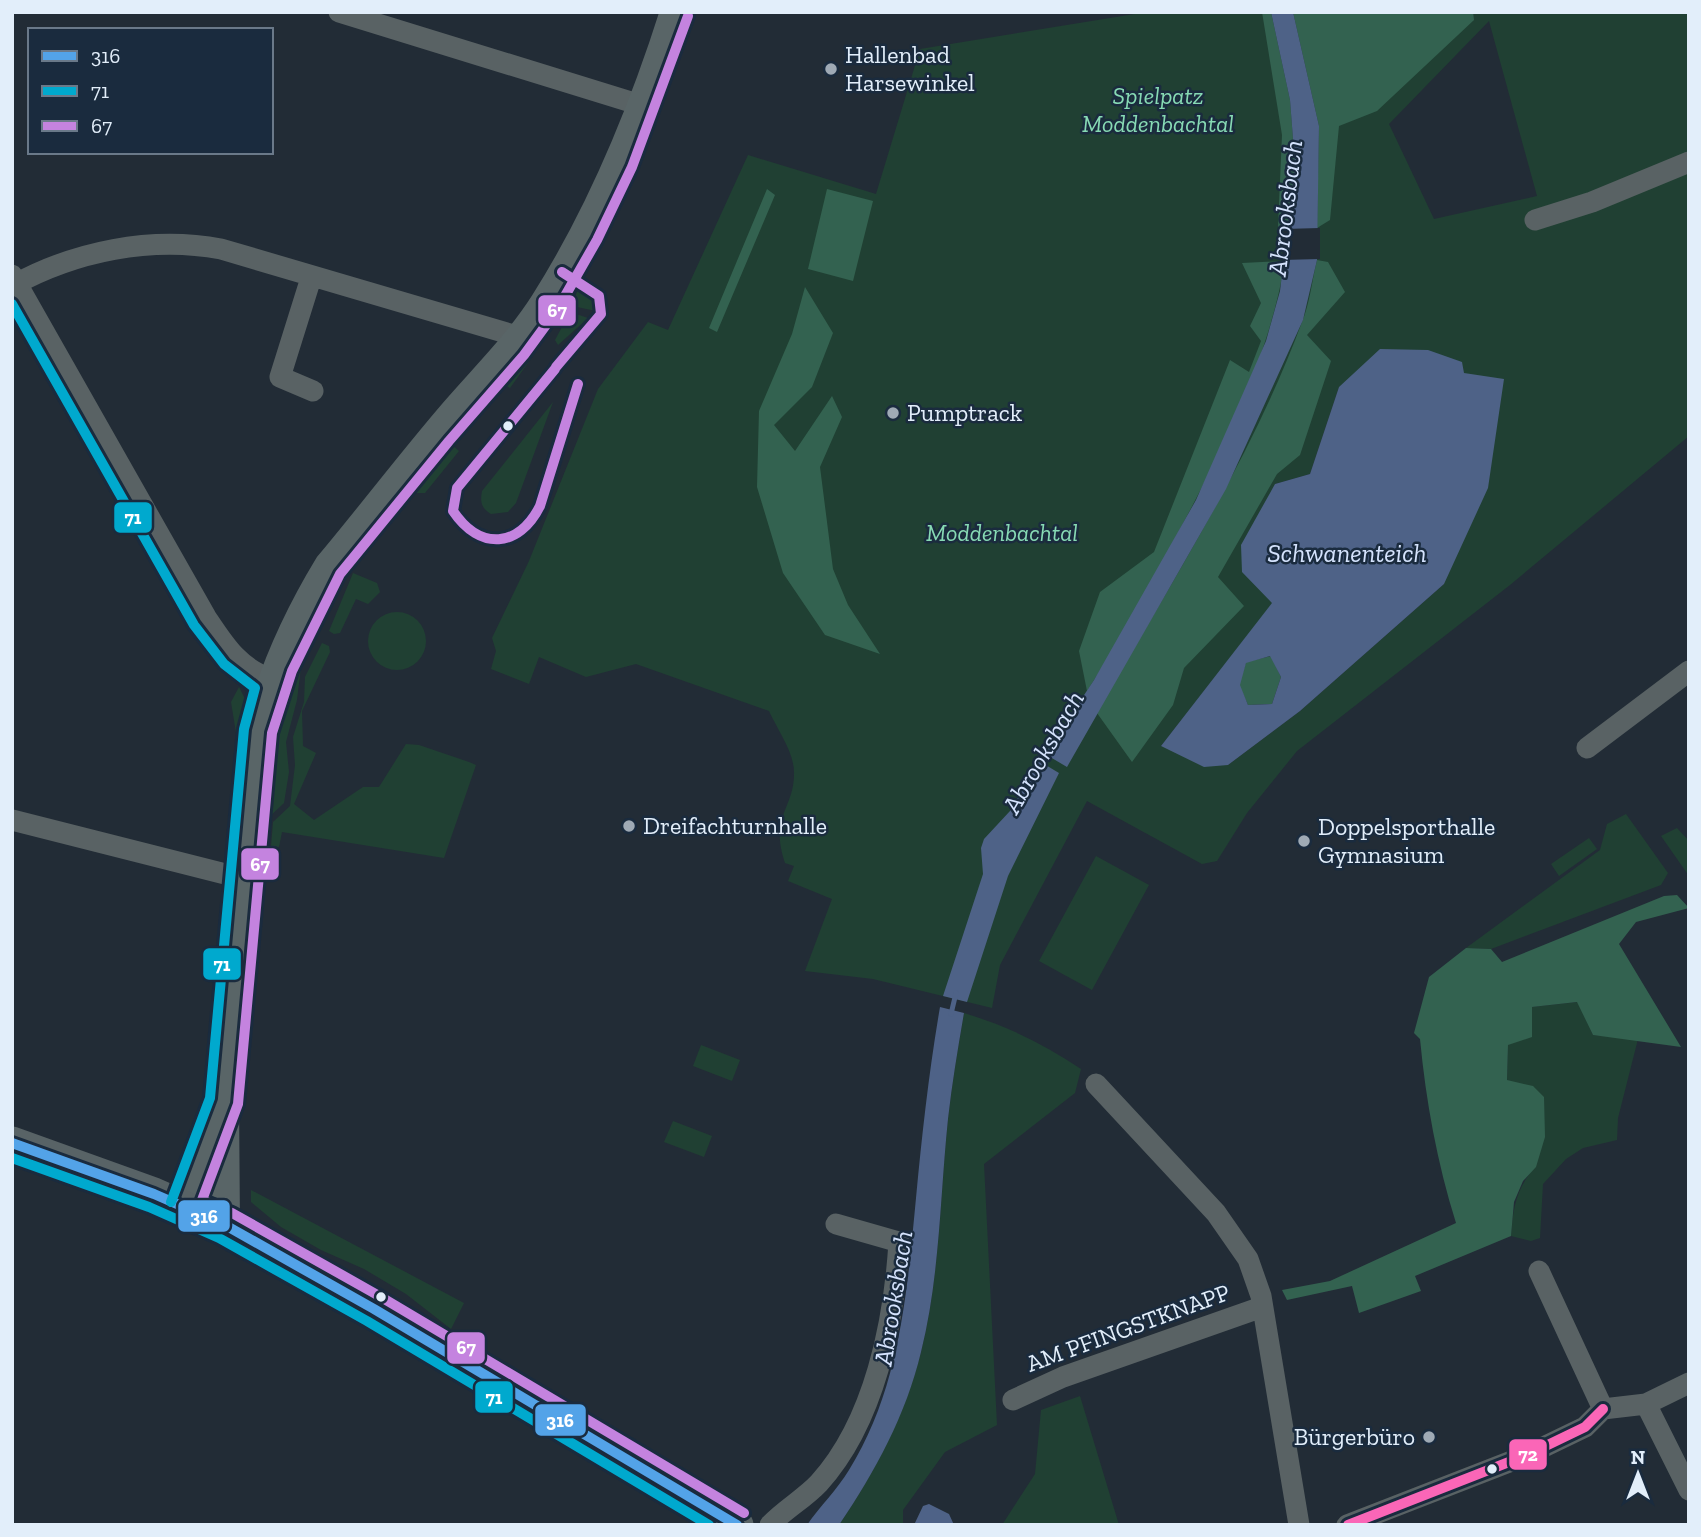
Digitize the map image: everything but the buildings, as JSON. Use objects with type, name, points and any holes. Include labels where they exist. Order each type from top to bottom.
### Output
[{"type":"main road","points":[[12,1143],[225,1225],[374,1309],[737,1525]]},
{"type":"street","points":[[340,12],[644,106]]},
{"type":"street","points":[[225,1225],[224,1101],[258,730],[272,679],[312,594],[329,566],[520,337],[544,304],[570,260],[644,106],[675,12]]},
{"type":"street","points":[[1535,220],[1592,202],[1689,162]]},
{"type":"street","points":[[272,679],[258,675],[230,652],[206,617],[14,282],[84,258],[164,242],[222,249],[311,278],[520,337]]},
{"type":"street","points":[[311,278],[281,377],[313,391]]},
{"type":"street","points":[[1587,748],[1689,671]]},
{"type":"street","points":[[12,820],[245,879]]},
{"type":"street","name":"AM PFINGSTKNAPP","points":[[1096,1084],[1216,1213],[1248,1259],[1262,1307],[1299,1525]]},
{"type":"street","points":[[184,1207],[224,1101]]},
{"type":"street","points":[[770,1525],[801,1500],[834,1463],[858,1418],[878,1367],[892,1319],[899,1242],[836,1224]]},
{"type":"street","points":[[1539,1271],[1604,1409]]},
{"type":"street","name":"AM PFINGSTKNAPP","points":[[1013,1400],[1063,1377],[1262,1307]]},
{"type":"street","points":[[1347,1525],[1527,1455],[1585,1427],[1604,1409],[1646,1404],[1689,1384]]},
{"type":"street","points":[[1646,1404],[1689,1490]]},
{"type":"green space","name":"Moddenbachtal","points":[[1147,12],[1689,12],[1689,436],[1510,585],[1297,751],[1247,813],[1217,861],[1202,864],[1087,801],[1000,965],[992,1008],[873,979],[805,971],[832,899],[788,881],[794,866],[785,863],[780,834],[791,795],[794,772],[788,749],[769,711],[636,664],[586,677],[539,657],[529,684],[491,669],[496,651],[492,638],[529,561],[598,389],[648,322],[668,330],[748,155],[876,194],[920,49]],"holes":[[[1489,21],[1537,196],[1434,219],[1389,124]],[[1339,387],[1444,584],[1300,711],[1228,765],[1161,746],[1273,603],[1275,484],[1310,474]]]},
{"type":"green space","points":[[1262,12],[1271,12],[1290,100],[1295,165],[1287,229],[1278,227],[1282,135]]},
{"type":"green space","points":[[1293,12],[1473,12],[1474,20],[1377,111],[1339,126],[1330,220],[1317,228],[1319,126]]},
{"type":"green space","points":[[767,189],[775,195],[717,332],[709,328]]},
{"type":"green space","points":[[827,189],[873,201],[853,281],[808,269]]},
{"type":"green space","points":[[1317,260],[1328,262],[1345,292],[1307,335],[1331,361],[1300,455],[1277,474],[1218,577],[1244,606],[1184,668],[1173,705],[1132,762],[1097,713],[1234,473],[1259,423],[1305,315]]},
{"type":"green space","points":[[1285,261],[1266,338],[1237,414],[1165,557],[1087,691],[1079,651],[1100,592],[1154,552],[1230,360],[1249,372],[1261,341],[1250,326],[1261,303],[1242,263]]},
{"type":"green space","points":[[579,286],[595,293],[601,301],[601,318],[596,311],[572,306]]},
{"type":"green space","points":[[805,287],[833,333],[812,387],[774,425],[795,451],[832,396],[842,417],[820,467],[833,569],[848,605],[880,654],[825,635],[783,573],[757,487],[759,411],[792,334]]},
{"type":"green space","points":[[570,312],[588,318],[558,345],[555,340]]},
{"type":"green space","points":[[529,348],[535,353],[510,388],[502,383]]},
{"type":"green space","points":[[553,402],[516,503],[508,512],[491,514],[482,504],[482,491]]},
{"type":"green space","points":[[452,445],[459,451],[425,493],[405,493],[406,487],[427,472]]},
{"type":"green space","points":[[353,573],[377,583],[380,592],[368,604],[356,599],[340,633],[334,634],[329,631]]},
{"type":"green space","points":[[391,612],[403,612],[418,620],[426,635],[426,647],[418,662],[403,670],[391,670],[376,662],[368,647],[368,635],[376,620]]},
{"type":"green space","points":[[322,643],[329,646],[330,652],[302,711],[303,746],[316,753],[294,804],[314,820],[363,787],[379,787],[406,744],[419,745],[469,762],[476,765],[444,858],[282,832],[279,847],[271,846],[273,822],[290,806],[295,765],[293,737],[304,702],[305,677]]},
{"type":"green space","points":[[1271,656],[1281,677],[1272,704],[1248,705],[1239,685],[1246,662]]},
{"type":"green space","points":[[301,667],[297,700],[286,742],[289,772],[284,803],[266,820],[270,760],[277,720],[291,683]]},
{"type":"green space","points":[[239,687],[245,699],[242,740],[237,739],[231,702]]},
{"type":"green space","points":[[1626,814],[1668,873],[1661,885],[1491,949],[1466,948],[1600,850],[1607,824]]},
{"type":"green space","points":[[1677,828],[1689,841],[1689,876],[1661,836]]},
{"type":"green space","points":[[1589,838],[1597,849],[1559,876],[1551,864]]},
{"type":"green space","points":[[1096,856],[1149,885],[1092,990],[1039,961]]},
{"type":"green space","points":[[1677,895],[1689,908],[1636,922],[1619,944],[1681,1047],[1593,1035],[1577,1002],[1532,1007],[1532,1037],[1508,1045],[1507,1080],[1533,1086],[1544,1097],[1545,1137],[1536,1167],[1523,1181],[1514,1202],[1511,1236],[1415,1276],[1421,1291],[1359,1313],[1352,1286],[1287,1300],[1282,1290],[1330,1281],[1456,1223],[1433,1132],[1420,1039],[1414,1033],[1429,977],[1466,948],[1491,949],[1502,962],[1664,896]]},
{"type":"green space","points":[[1578,1002],[1593,1035],[1638,1039],[1618,1118],[1617,1140],[1583,1148],[1566,1159],[1543,1184],[1540,1238],[1531,1241],[1511,1236],[1517,1199],[1524,1182],[1536,1166],[1507,1081],[1508,1045],[1532,1007]]},
{"type":"green space","points":[[964,1013],[1025,1037],[1081,1069],[1075,1093],[984,1164],[997,1425],[945,1452],[903,1510],[903,1525],[839,1525],[888,1442],[921,1352],[932,1294],[948,1119]]},
{"type":"green space","points":[[701,1045],[740,1060],[732,1081],[693,1066]]},
{"type":"green space","points":[[673,1121],[712,1136],[704,1157],[664,1142]]},
{"type":"green space","points":[[251,1190],[464,1303],[451,1329],[406,1294],[364,1269],[321,1250],[281,1227],[251,1202]]},
{"type":"green space","points":[[1080,1396],[1119,1525],[1002,1525],[1035,1474],[1041,1410]]},
{"type":"water","points":[[1271,12],[1293,12],[1319,126],[1317,260],[1303,320],[1226,489],[1067,767],[1045,754],[1094,680],[1196,500],[1266,341],[1280,291],[1295,165],[1290,100]]},
{"type":"water","name":"Schwanenteich","points":[[1380,349],[1428,350],[1462,362],[1464,373],[1504,379],[1488,488],[1444,584],[1300,711],[1228,765],[1204,767],[1161,746],[1272,603],[1242,572],[1241,545],[1275,484],[1310,474],[1339,387]],"holes":[[[1270,656],[1281,677],[1272,704],[1248,705],[1240,685],[1246,663]]]},
{"type":"water","points":[[1039,761],[1059,773],[1008,876],[967,1002],[943,996],[983,874],[981,848],[984,839],[1010,811]]},
{"type":"water","points":[[940,1007],[964,1013],[948,1119],[932,1294],[921,1352],[907,1398],[888,1442],[839,1525],[807,1525],[844,1477],[866,1439],[890,1373],[909,1269],[926,1102]]},
{"type":"water","points":[[929,1504],[949,1514],[954,1525],[914,1525],[923,1506]]},
{"type":"pier","points":[[1320,228],[1320,259],[1282,260],[1284,229]]},
{"type":"waterway","name":"Abrooksbach","points":[[951,1014],[956,993]]},
{"type":"transit line","name":"67","points":[[688,16],[632,167],[597,240],[557,310],[524,355],[449,441],[340,574],[292,671],[272,733],[238,1104],[202,1200],[232,1213],[381,1297],[744,1513]]},
{"type":"transit line","name":"67","points":[[556,367],[601,314],[599,296],[562,272]]},
{"type":"transit line","name":"71","points":[[12,304],[194,625],[224,664],[255,688],[244,729],[210,1098],[171,1202]]},
{"type":"transit line","name":"67","points":[[555,369],[457,488],[453,511],[475,533],[487,538],[510,537],[531,520],[540,506],[578,384]]},
{"type":"transit line","name":"316","points":[[12,1143],[154,1194],[225,1225],[374,1309],[737,1525]]},
{"type":"transit line","name":"71","points":[[12,1158],[149,1207],[219,1238],[367,1321],[709,1525]]},
{"type":"transit line","name":"72","points":[[1348,1525],[1527,1455],[1585,1427],[1603,1409]]},
{"type":"place","name":"Hallenbad Harsewinkel","points":[[831,69]]},
{"type":"place","name":"Pumptrack","points":[[893,413]]},
{"type":"place","name":"Dreifachturnhalle","points":[[629,826]]},
{"type":"place","name":"Doppelsporthalle Gymnasium","points":[[1304,841]]},
{"type":"place","name":"Bürgerbüro","points":[[1429,1437]]},
{"type":"park label","name":"Spielpatz Moddenbachtal","points":[[1158,110]]}]
